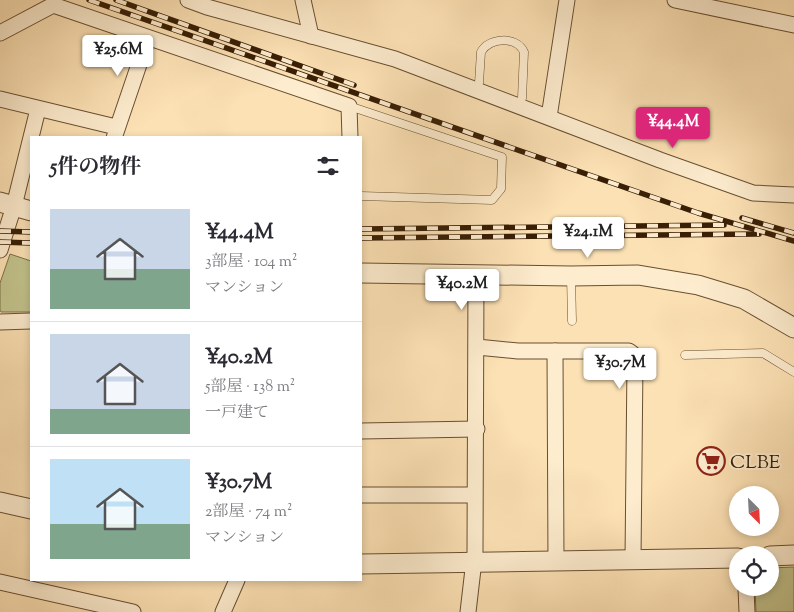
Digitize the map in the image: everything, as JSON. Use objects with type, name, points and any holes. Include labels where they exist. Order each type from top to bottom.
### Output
[{"type":"street","points":[[188,0],[207,7],[395,59],[753,193],[794,195]]},
{"type":"street","points":[[303,0],[311,36]]},
{"type":"street","points":[[549,117],[567,0]]},
{"type":"street","points":[[676,0],[794,25]]},
{"type":"street","points":[[0,32],[53,5],[350,106],[350,136]]},
{"type":"street","points":[[0,99],[115,132],[148,38]]},
{"type":"street","points":[[32,136],[38,110]]},
{"type":"street","points":[[0,250],[15,207],[30,144]]},
{"type":"street","points":[[362,273],[476,276],[638,274],[698,285],[744,299],[794,328]]},
{"type":"street","points":[[468,612],[474,563],[474,495],[477,429],[476,276]]},
{"type":"street","points":[[0,322],[30,322]]},
{"type":"street","points":[[477,347],[518,351],[629,351],[633,354],[635,362],[633,560]]},
{"type":"street","points":[[555,351],[556,562]]},
{"type":"street","points":[[362,431],[477,429]]},
{"type":"street","points":[[362,496],[474,495]]},
{"type":"street","points":[[0,502],[30,510]]},
{"type":"street","points":[[779,556],[794,555]]},
{"type":"street","points":[[362,564],[729,558]]},
{"type":"street","points":[[223,612],[237,581]]},
{"type":"street","points":[[0,582],[133,612]]},
{"type":"street","points":[[746,596],[747,612]]},
{"type":"lane","points":[[476,90],[479,82],[481,52],[486,43],[493,41],[513,42],[521,47],[524,52],[522,98],[519,106]]},
{"type":"lane","points":[[350,106],[502,157],[501,189],[492,200],[362,196]]},
{"type":"lane","points":[[571,276],[572,322]]},
{"type":"lane","points":[[685,355],[763,353],[794,372]]},
{"type":"green space","points":[[10,254],[30,261],[30,312],[1,312],[0,283]]},
{"type":"green space","points":[[794,567],[794,612],[756,612],[755,596],[779,596],[779,568]]},
{"type":"railway","points":[[89,0],[698,213],[794,241]]},
{"type":"railway","points":[[116,0],[354,85]]},
{"type":"railway","points":[[742,218],[794,233]]},
{"type":"railway","points":[[362,229],[724,225]]},
{"type":"railway","points":[[0,231],[30,232]]},
{"type":"railway","points":[[362,238],[759,234]]},
{"type":"railway","points":[[0,242],[30,243]]},
{"type":"place","name":"CLBE","points":[[711,461]]}]
